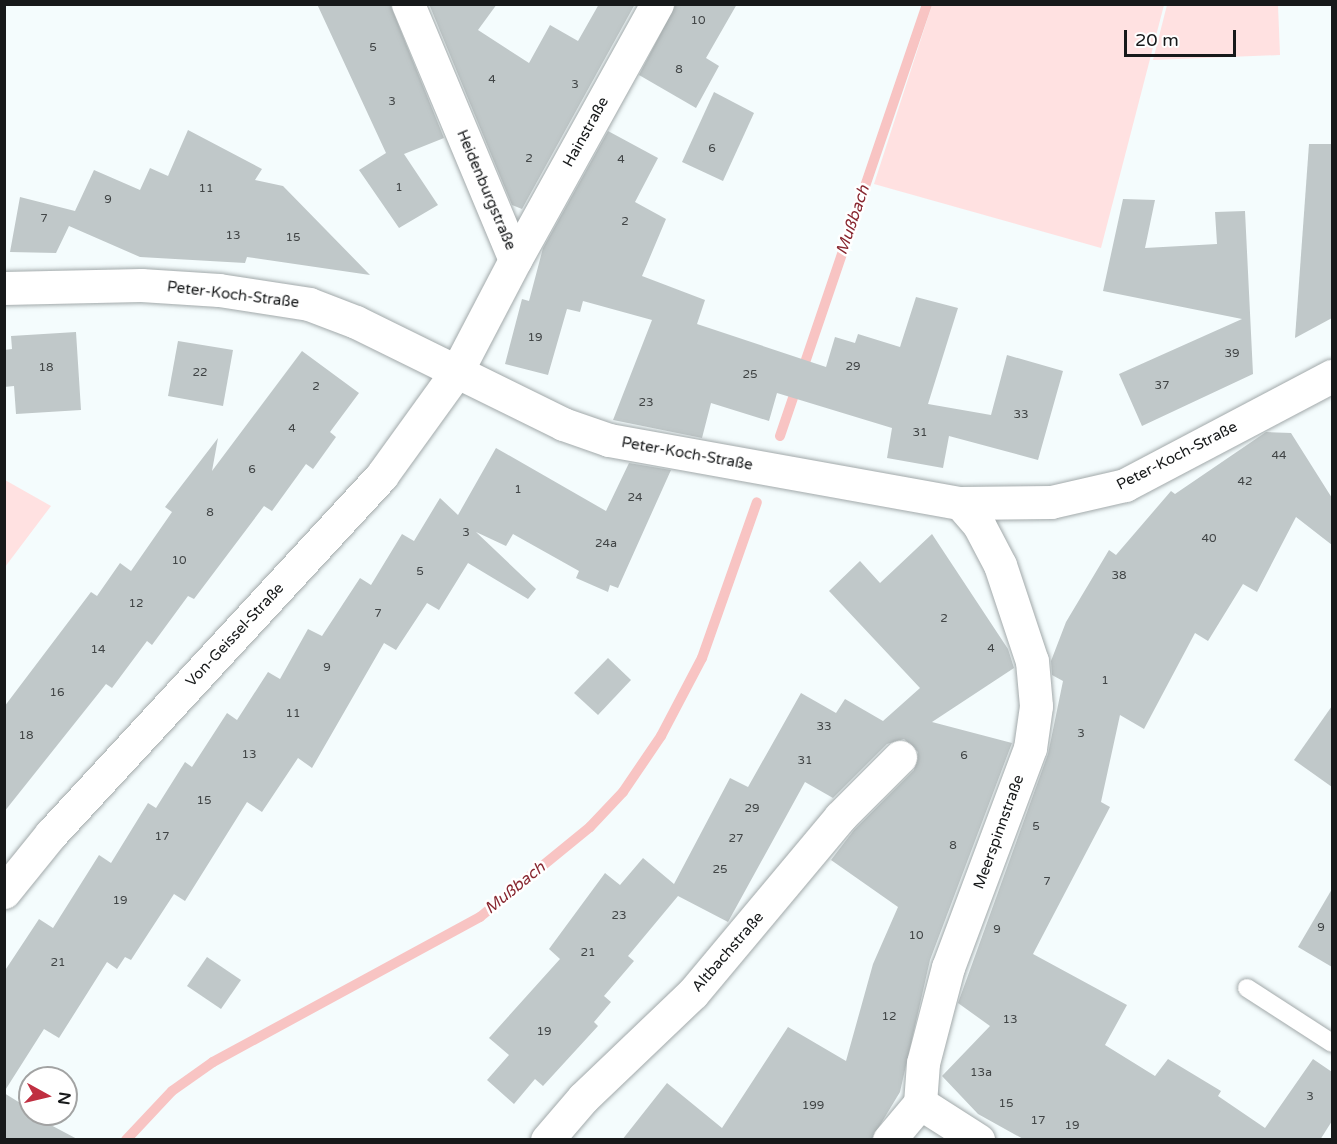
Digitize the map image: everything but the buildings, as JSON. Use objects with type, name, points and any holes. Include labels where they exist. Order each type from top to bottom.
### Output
[{"type":"street","name":"Heidenburgstraße","points":[[408,4],[515,260],[457,371]]},
{"type":"street","name":"Hainstraße","points":[[515,260],[657,4]]},
{"type":"street","name":"Peter-Koch-Straße","points":[[4,288],[141,285],[275,297],[356,322],[563,424],[609,440],[883,486],[960,503],[1051,502],[1125,485],[1332,376]]},
{"type":"street","name":"Von-Geissel-Straße","points":[[4,892],[51,834],[381,475],[457,371]]},
{"type":"street","name":"Meerspinnstraße","points":[[920,1103],[936,1008],[1022,772],[1036,706],[1032,662],[1000,565],[980,525],[960,503]]},
{"type":"street","name":"Altbachstraße","points":[[547,1140],[583,1098],[693,993],[840,817],[900,757]]},
{"type":"street","points":[[889,1140],[920,1103],[978,1140]]},
{"type":"lane","points":[[1247,988],[1332,1043]]},
{"type":"shaded area","points":[[932,5],[1164,5],[1101,248],[874,184]]},
{"type":"shaded area","points":[[1167,5],[1278,5],[1280,55],[1153,60]]},
{"type":"shaded area","points":[[5,480],[51,506],[5,567]]},
{"type":"waterway","name":"Mußbach","points":[[780,436],[927,4]]},
{"type":"waterway","name":"Mußbach","points":[[126,1140],[172,1091],[213,1062],[480,917],[590,827],[623,792],[661,736],[702,658],[757,502]]}]
